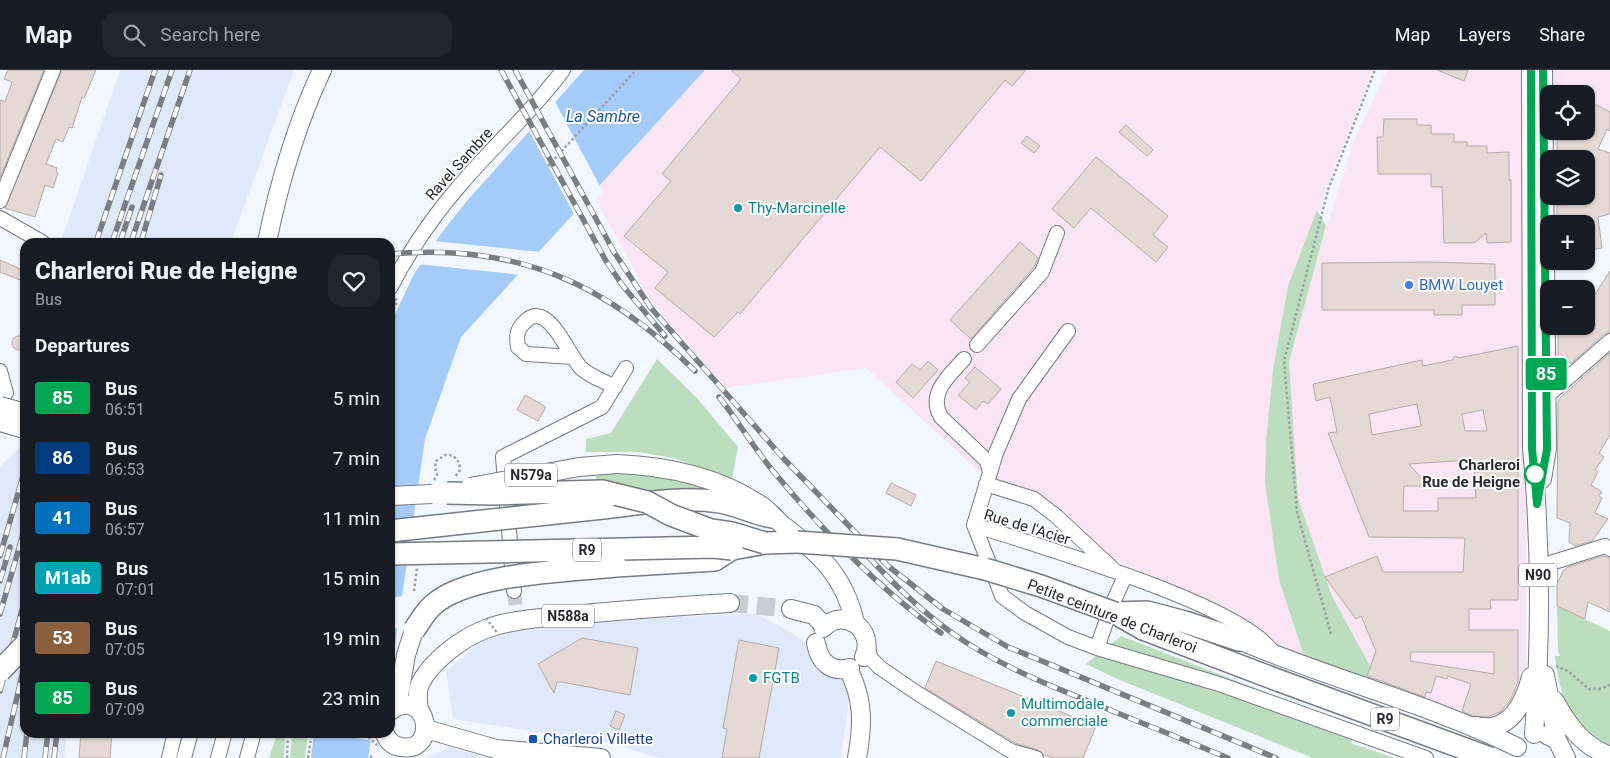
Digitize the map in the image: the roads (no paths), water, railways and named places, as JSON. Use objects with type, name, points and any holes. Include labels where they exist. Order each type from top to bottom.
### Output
[{"type":"highway","points":[[446,493],[493,494],[602,491],[647,502],[671,515],[705,528],[765,543]]},
{"type":"highway","points":[[395,530],[681,499],[740,506],[760,515],[772,517]]},
{"type":"highway","name":"Petite ceinture de Charleroi","points":[[395,554],[704,547],[732,550],[765,543],[855,545],[897,549],[937,557],[1041,586],[1115,613],[1145,621],[1280,681],[1490,758]]},
{"type":"highway","points":[[414,630],[432,606],[465,586],[488,580],[608,567],[715,560],[732,550]]},
{"type":"highway","points":[[1145,621],[1185,622],[1239,640]]},
{"type":"highway","points":[[0,671],[20,650]]},
{"type":"main road","points":[[268,238],[295,136],[322,70]]},
{"type":"main road","name":"N90","points":[[1531,70],[1532,448],[1537,504],[1539,645],[1534,734]]},
{"type":"main road","name":"N90","points":[[1537,504],[1547,449],[1543,70]]},
{"type":"main road","points":[[3,400],[20,410]]},
{"type":"main road","points":[[0,422],[20,428]]},
{"type":"main road","name":"N579a","points":[[395,496],[446,493],[549,472],[617,464],[664,467],[720,484],[765,508],[772,517],[816,550],[832,569],[845,591],[855,623]]},
{"type":"main road","name":"N588a","points":[[426,729],[423,716],[419,710],[417,696],[420,685],[430,670],[450,650],[467,638],[516,616],[730,602]]},
{"type":"main road","points":[[791,609],[814,615],[821,632],[818,653],[822,661],[839,670],[857,659]]},
{"type":"main road","points":[[821,632],[839,619],[855,623],[863,630],[857,659],[862,733],[858,758]]},
{"type":"main road","points":[[395,700],[414,630]]},
{"type":"main road","points":[[1239,640],[1274,655],[1375,689],[1438,713],[1462,723],[1515,752],[1525,738],[1534,734],[1548,735],[1557,740],[1572,757]]},
{"type":"main road","points":[[1462,723],[1481,728],[1492,727],[1507,722],[1518,711],[1526,698],[1539,645]]},
{"type":"main road","name":"N90","points":[[1539,645],[1557,740]]},
{"type":"main road","points":[[1547,688],[1565,720],[1578,736],[1598,752],[1610,756]]},
{"type":"main road","points":[[395,708],[409,705],[419,710]]},
{"type":"main road","points":[[380,739],[386,738],[395,752],[415,745],[424,735],[426,729],[496,749],[601,758]]},
{"type":"street","points":[[0,201],[53,70]]},
{"type":"street","name":"Ravel Sambre","points":[[395,285],[431,220],[462,182],[550,88],[563,70]]},
{"type":"street","points":[[0,218],[35,238]]},
{"type":"street","points":[[977,345],[1042,272],[1057,233]]},
{"type":"street","points":[[974,525],[988,478],[1019,399],[1068,331]]},
{"type":"street","points":[[1546,397],[1610,341]]},
{"type":"street","points":[[573,357],[581,368],[615,387]]},
{"type":"street","points":[[964,358],[940,386],[936,398],[936,409],[941,417],[987,461],[988,478]]},
{"type":"street","points":[[514,591],[503,457],[602,408],[626,368]]},
{"type":"street","points":[[0,371],[3,400]]},
{"type":"street","points":[[988,478],[1034,499],[1056,516],[1122,575],[1097,648]]},
{"type":"street","name":"Rue de l'Acier","points":[[974,525],[1122,575],[1199,604],[1245,626],[1272,650],[1274,655]]},
{"type":"street","name":"Rue de l'Acier","points":[[974,525],[1002,596],[1025,613],[1068,637],[1097,648],[1219,684],[1423,757]]},
{"type":"street","points":[[1538,567],[1605,546],[1610,549]]},
{"type":"street","points":[[857,659],[870,657],[917,693],[1011,751],[1036,758]]},
{"type":"street","points":[[1423,757],[1438,713]]},
{"type":"street","points":[[169,758],[174,738]]},
{"type":"street","points":[[184,758],[189,738]]},
{"type":"street","points":[[218,758],[223,738]]},
{"type":"street","points":[[247,758],[252,738]]},
{"type":"water","name":"La Sambre","points":[[584,70],[705,70],[461,337],[425,439],[395,644],[395,314],[413,276],[440,235],[466,202]]},
{"type":"water","points":[[313,738],[371,738],[368,758],[311,758]]},
{"type":"tunnel","points":[[514,591],[516,610]]},
{"type":"tunnel","points":[[730,603],[791,609]]},
{"type":"railway","points":[[97,238],[155,70]]},
{"type":"railway","points":[[113,238],[172,70]]},
{"type":"railway","points":[[132,238],[190,70]]},
{"type":"railway","points":[[501,70],[606,261],[623,286],[665,336]]},
{"type":"railway","points":[[515,70],[614,252],[651,308],[784,459],[888,566],[943,609],[1008,647],[1276,758]]},
{"type":"railway","points":[[142,238],[161,175]]},
{"type":"railway","points":[[121,238],[132,207]]},
{"type":"railway","points":[[395,254],[436,252],[479,255],[519,263],[557,275],[593,292],[628,314],[662,340],[695,371]]},
{"type":"railway","points":[[719,397],[773,471],[811,515],[873,578],[941,633]]},
{"type":"railway","points":[[0,556],[20,486]]},
{"type":"railway","points":[[854,542],[922,609],[967,643],[1015,669],[1048,684],[1228,758]]},
{"type":"railway","points":[[0,614],[20,544]]},
{"type":"railway","points":[[0,581],[10,547]]},
{"type":"railway","points":[[0,691],[20,617]]},
{"type":"railway","points":[[3,758],[20,684]]},
{"type":"railway","points":[[24,758],[26,738]]},
{"type":"railway","points":[[45,758],[47,738]]},
{"type":"railway","points":[[54,758],[56,738]]},
{"type":"place","name":"Thy-Marcinelle","points":[[738,208]]},
{"type":"place","name":"BMW Louyet","points":[[1409,285]]},
{"type":"place","name":"Charleroi Rue de Heigne","points":[[1535,474]]},
{"type":"place","name":"FGTB","points":[[753,678]]},
{"type":"place","name":"Multimodale commerciale","points":[[1011,713]]},
{"type":"place","name":"Charleroi Villette","points":[[533,739]]}]
